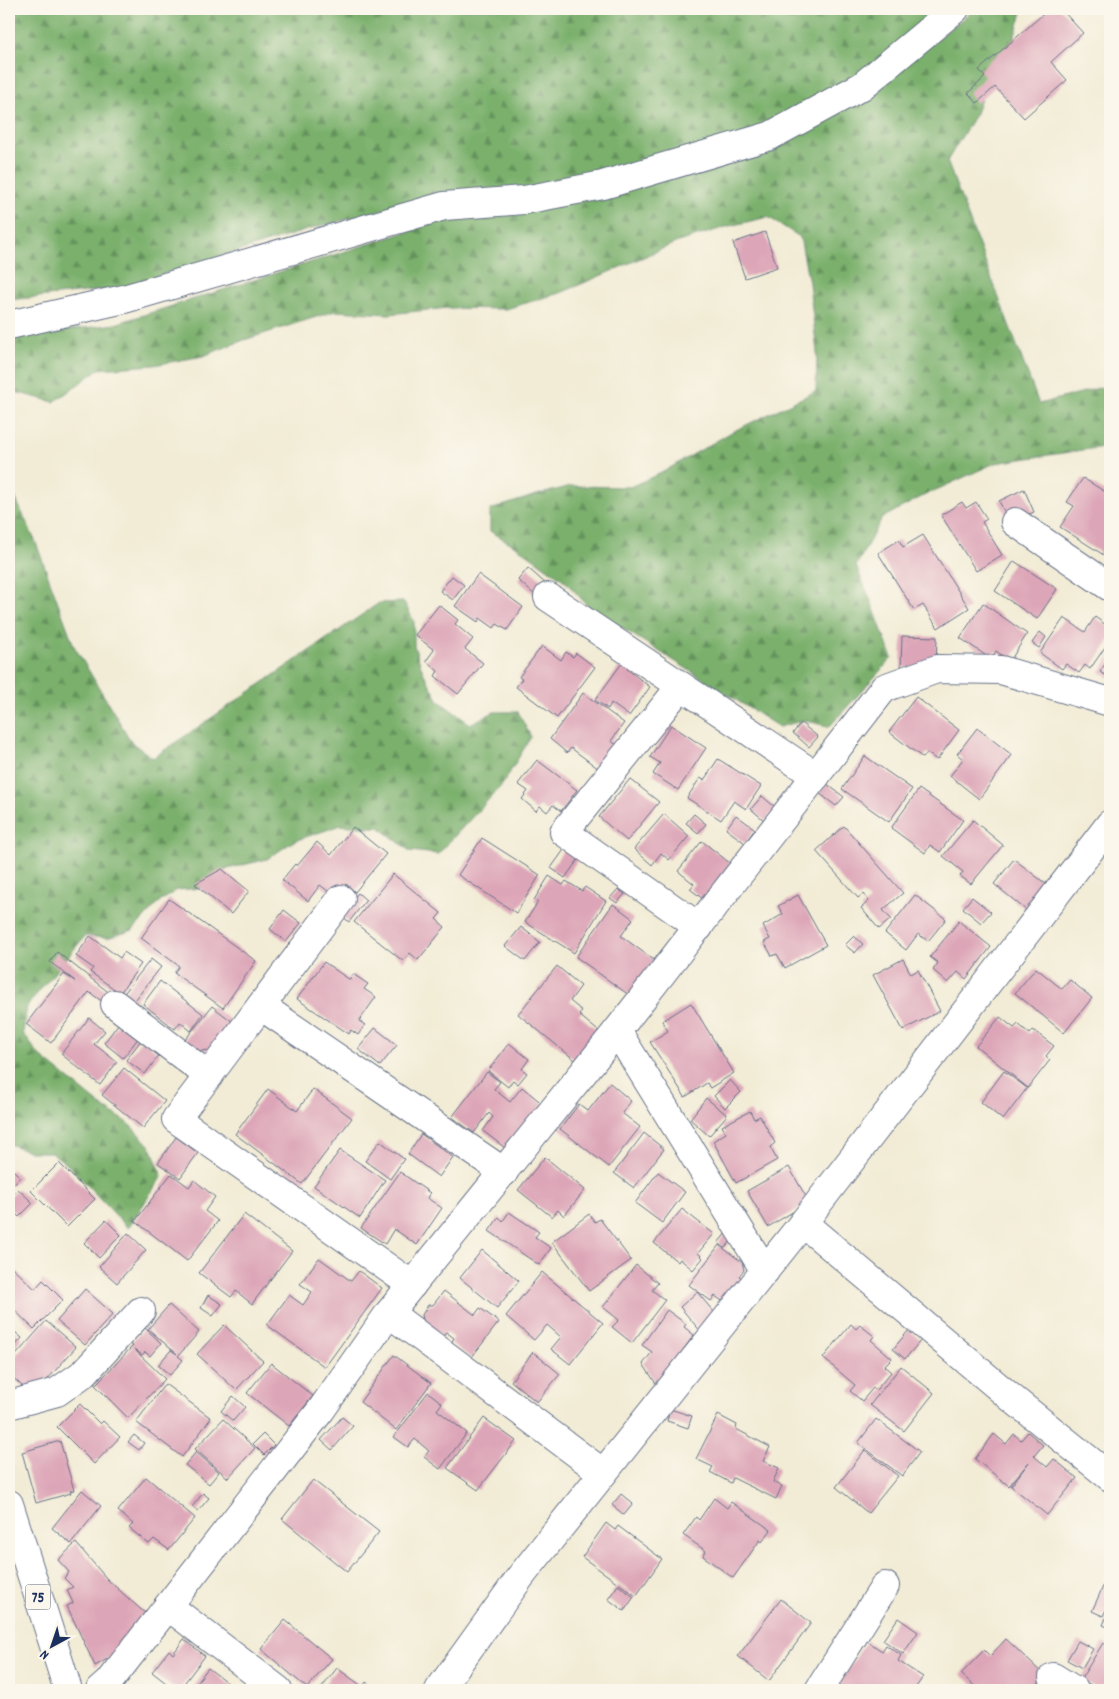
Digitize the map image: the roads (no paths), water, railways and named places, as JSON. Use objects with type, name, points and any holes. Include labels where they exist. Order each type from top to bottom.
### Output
[{"type":"street","points":[[9,325],[124,299],[444,206],[524,200],[604,185],[770,136],[862,86],[955,9]]},
{"type":"street","points":[[1014,522],[1108,583]]},
{"type":"street","points":[[548,597],[816,776]]},
{"type":"street","points":[[100,1690],[108,1683],[321,1410],[389,1314],[617,1031],[884,688],[937,669],[1001,670],[1110,702]]},
{"type":"street","points":[[681,686],[564,832],[699,927]]},
{"type":"street","points":[[439,1690],[521,1576],[803,1223],[1110,824]]},
{"type":"street","points":[[341,899],[176,1120],[412,1285]]},
{"type":"street","points":[[114,1004],[209,1076]]},
{"type":"street","points":[[261,1006],[504,1172]]},
{"type":"street","points":[[617,1031],[765,1271]]},
{"type":"street","points":[[803,1223],[1009,1396],[1110,1477]]},
{"type":"street","points":[[9,1406],[57,1392],[84,1373],[140,1311]]},
{"type":"street","points":[[389,1314],[603,1473]]},
{"type":"street","name":"75","points":[[9,1504],[68,1690]]},
{"type":"street","points":[[819,1690],[885,1586]]},
{"type":"street","points":[[168,1606],[278,1690]]}]
